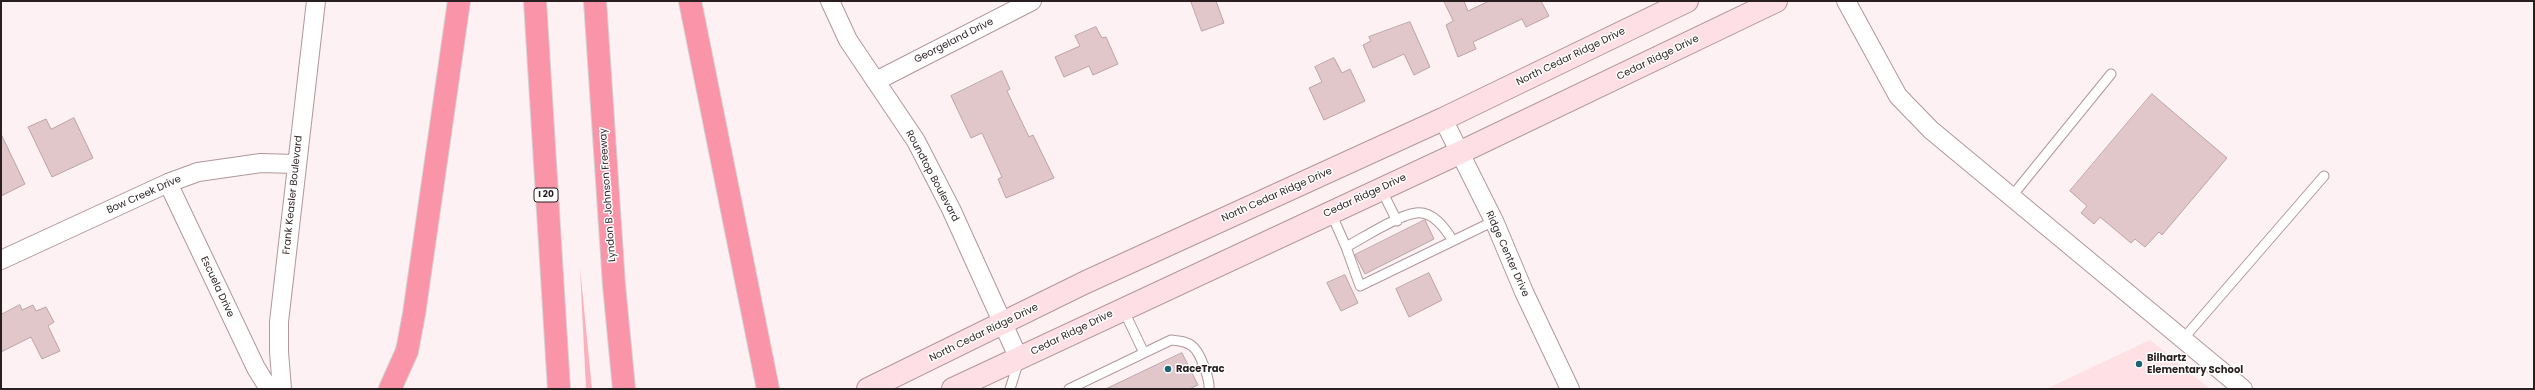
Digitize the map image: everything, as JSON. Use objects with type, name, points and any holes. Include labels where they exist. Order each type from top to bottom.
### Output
[{"type":"highway","points":[[390,389],[407,351],[414,314],[459,1]]},
{"type":"highway","name":"I 20","points":[[535,1],[559,389]]},
{"type":"highway","name":"Lyndon B Johnson Freeway","points":[[595,1],[614,285],[624,389]]},
{"type":"highway","points":[[690,1],[768,389]]},
{"type":"main road","name":"North Cedar Ridge Drive","points":[[868,389],[1086,282],[1443,119],[1687,1]]},
{"type":"main road","name":"Cedar Ridge Drive","points":[[953,389],[1459,153],[1776,1]]},
{"type":"street","name":"Frank Keasler Boulevard","points":[[282,389],[279,352],[279,322],[296,164],[316,1]]},
{"type":"street","name":"Roundtop Boulevard","points":[[830,1],[848,40],[916,141],[951,208],[1019,359]]},
{"type":"street","name":"Georgeland Drive","points":[[876,81],[1032,1]]},
{"type":"street","points":[[1846,1],[1898,96],[1931,130],[2243,389]]},
{"type":"street","name":"Ridge Center Drive","points":[[1443,119],[1494,221],[1524,292],[1570,389]]},
{"type":"street","name":"Bow Creek Drive","points":[[1,260],[168,183],[198,172],[261,163],[296,164]]},
{"type":"street","name":"Escuela Drive","points":[[168,183],[256,368],[269,389]]},
{"type":"lane","points":[[2012,196],[2111,74]]},
{"type":"lane","points":[[2183,339],[2324,176]]},
{"type":"lane","points":[[1382,189],[1397,221]]},
{"type":"lane","points":[[1331,212],[1360,286],[1494,221]]},
{"type":"lane","points":[[1346,247],[1416,213],[1430,216],[1443,224],[1453,241]]},
{"type":"lane","points":[[1123,309],[1144,353]]},
{"type":"lane","points":[[1069,389],[1171,340],[1183,341],[1194,347],[1208,377],[1209,389]]},
{"type":"lane","points":[[1010,389],[1019,359]]},
{"type":"shaded area","points":[[580,268],[592,389],[586,389]]},
{"type":"shaded area","name":"Bilhartz Elementary School","points":[[2150,340],[2210,389],[2046,389]]},
{"type":"building","points":[[1191,1],[1216,1],[1224,23],[1202,31]]},
{"type":"building","points":[[1444,1],[1464,1],[1468,11],[1489,1],[1541,1],[1549,16],[1526,27],[1522,19],[1473,42],[1476,49],[1458,57],[1446,25],[1453,21]]},
{"type":"building","points":[[1410,22],[1430,67],[1414,75],[1404,54],[1373,68],[1363,45],[1371,41],[1369,37]]},
{"type":"building","points":[[1096,27],[1102,38],[1106,37],[1118,64],[1093,75],[1089,66],[1064,77],[1055,57],[1080,46],[1075,36]]},
{"type":"building","points":[[1334,58],[1342,73],[1350,69],[1365,101],[1324,120],[1309,88],[1322,82],[1315,67]]},
{"type":"building","points":[[1002,71],[1010,89],[1007,91],[1029,137],[1033,135],[1054,178],[1006,198],[998,179],[1002,177],[982,133],[971,138],[951,96]]},
{"type":"building","points":[[2152,94],[2227,158],[2162,235],[2159,232],[2145,247],[2135,239],[2131,243],[2100,217],[2094,224],[2081,213],[2087,206],[2070,191]]},
{"type":"building","points":[[74,118],[93,158],[52,177],[28,127],[46,119],[51,129]]},
{"type":"building","points":[[1,134],[25,184],[1,196]]},
{"type":"building","points":[[1425,220],[1434,239],[1365,274],[1355,255]]},
{"type":"building","points":[[1429,273],[1442,300],[1409,317],[1396,289]]},
{"type":"building","points":[[1345,275],[1358,303],[1341,311],[1327,283]]},
{"type":"building","points":[[20,305],[22,310],[33,305],[36,311],[46,307],[54,322],[48,326],[60,351],[42,359],[31,337],[1,352],[1,315]]},
{"type":"building","name":"RaceTrac","points":[[1182,353],[1198,385],[1189,389],[1106,389]]},
{"type":"place","name":"Bilhartz Elementary School","points":[[2139,364]]},
{"type":"place","name":"RaceTrac","points":[[1168,369]]}]
